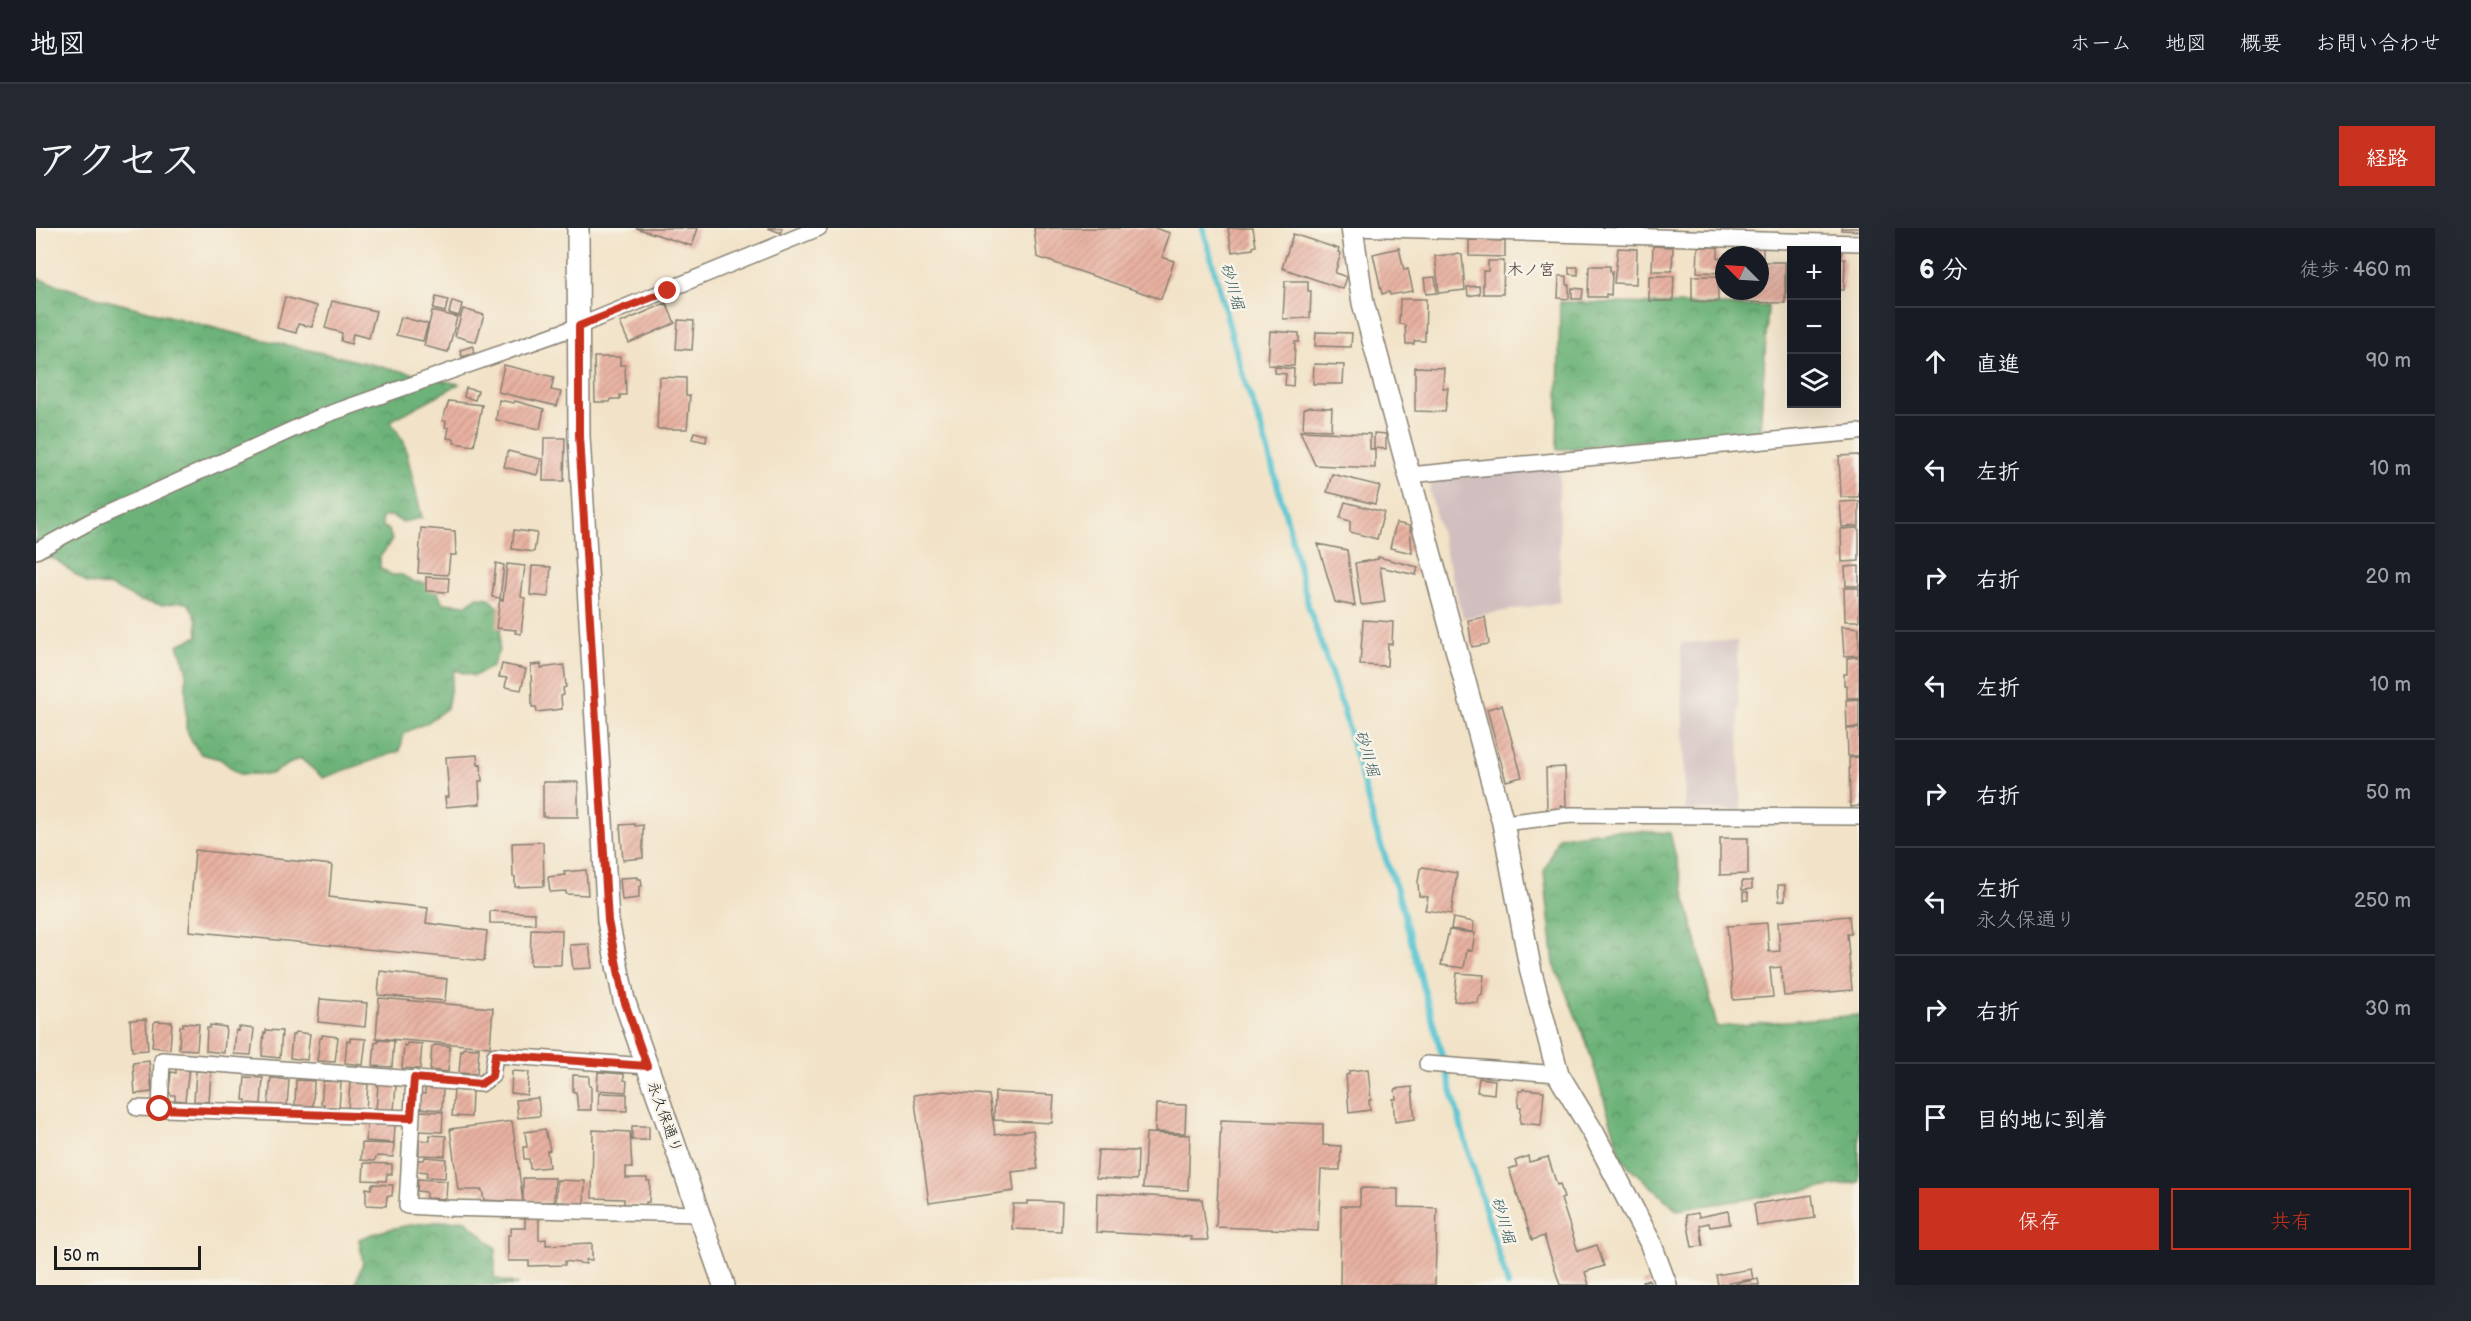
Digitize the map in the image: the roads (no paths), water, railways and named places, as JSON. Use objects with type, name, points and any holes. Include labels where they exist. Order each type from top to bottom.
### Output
[{"type":"street","name":"永久保通り","points":[[578,228],[579,436],[608,921],[624,1000],[724,1285]]},
{"type":"street","points":[[36,551],[93,520],[320,417],[579,326],[819,228]]},
{"type":"street","points":[[1666,1285],[1650,1242],[1594,1134],[1558,1074],[1531,972],[1503,823],[1363,303],[1352,228],[1859,243]]},
{"type":"street","points":[[1410,475],[1859,432]]},
{"type":"street","points":[[1503,823],[1571,815],[1859,818]]},
{"type":"street","points":[[160,1109],[162,1060],[481,1084],[492,1076],[495,1055],[647,1066]]},
{"type":"street","points":[[1427,1064],[1558,1074]]},
{"type":"street","points":[[414,1078],[407,1206],[700,1214]]},
{"type":"street","points":[[137,1108],[411,1118]]},
{"type":"waterway","name":"砂川堀","points":[[1203,228],[1242,373],[1262,430],[1309,608],[1343,709],[1377,834],[1398,893],[1469,1155],[1508,1285]]},
{"type":"district","name":"木ノ宮","points":[[1531,269]]}]
